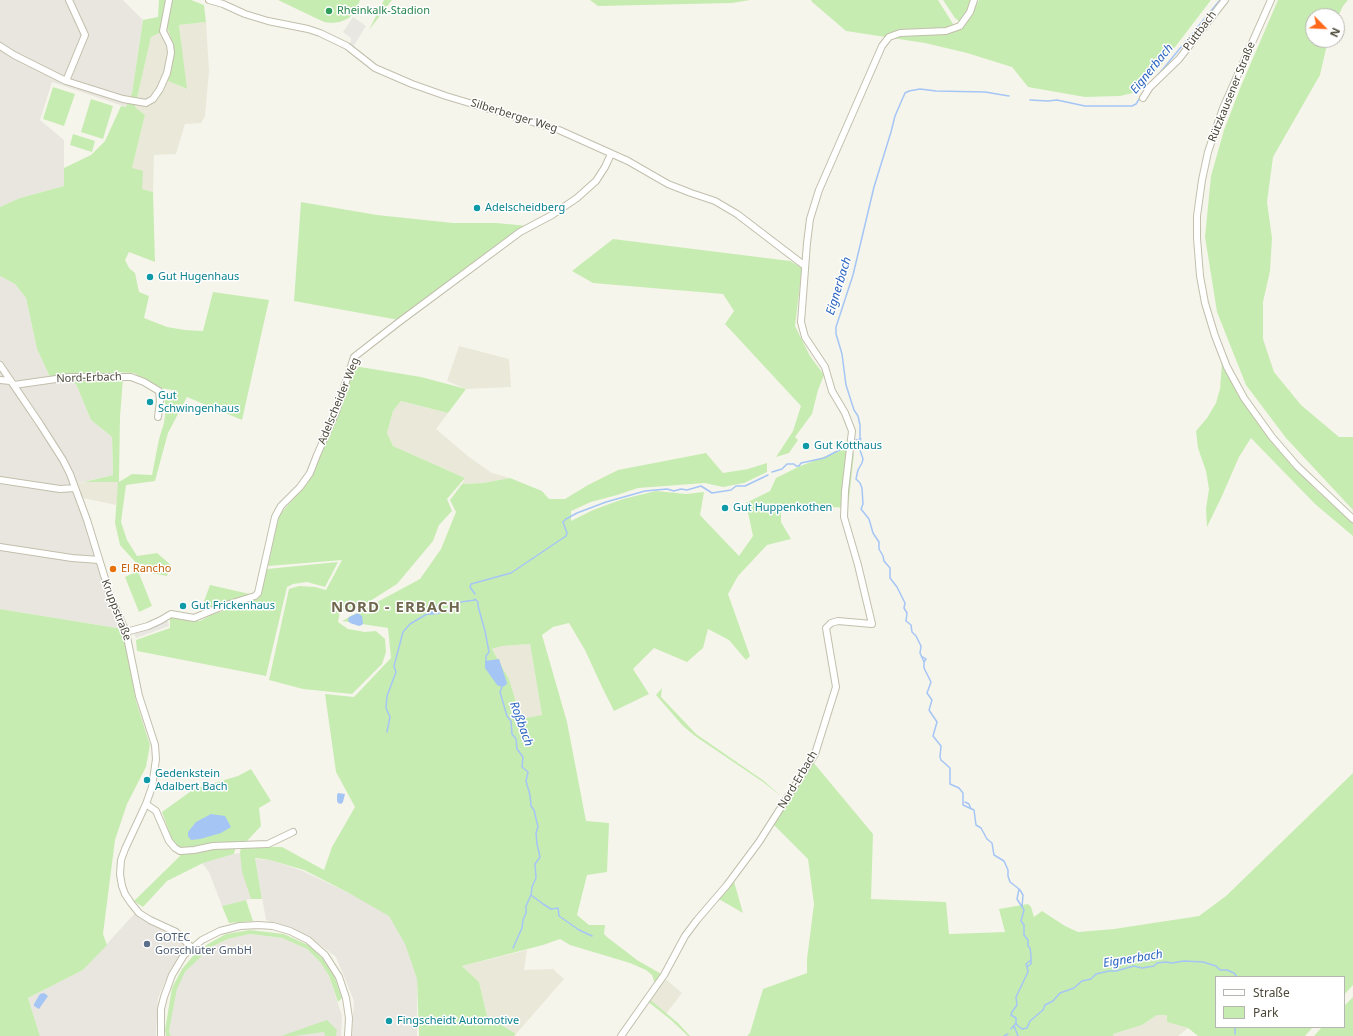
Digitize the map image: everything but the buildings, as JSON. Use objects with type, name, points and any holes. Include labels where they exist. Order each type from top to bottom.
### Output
[{"type":"street","points":[[66,81],[85,36],[69,0]]},
{"type":"street","points":[[0,46],[14,55],[66,81],[93,90],[146,103],[153,99],[160,89],[167,73],[171,53],[170,44],[163,31],[169,0]]},
{"type":"street","name":"Silberberger Weg","points":[[209,0],[268,22],[308,29],[320,33],[347,46],[375,68],[393,77],[446,96],[559,130],[628,161],[668,184],[691,194],[716,201],[737,214],[805,266]]},
{"type":"street","points":[[805,266],[810,219],[819,190],[882,46],[889,37],[900,34],[946,31],[960,26],[970,12],[974,0]]},
{"type":"street","name":"Püttbach","points":[[1143,98],[1150,87],[1179,59],[1225,0]]},
{"type":"street","name":"Rützkausener Straße","points":[[1271,0],[1223,108],[1208,152],[1197,216],[1200,276],[1205,303],[1214,336],[1227,367],[1244,398],[1272,437],[1297,466],[1353,519]]},
{"type":"street","name":"Adelscheider Weg","points":[[126,632],[148,626],[171,614],[194,618],[223,606],[255,596],[258,593],[275,517],[281,506],[300,487],[310,473],[320,446],[336,412],[354,357],[520,232],[552,215],[578,198],[596,181],[611,154]]},
{"type":"street","name":"Nord-Erbach","points":[[620,1036],[664,975],[685,936],[727,885],[759,842],[816,754],[836,687],[826,628],[831,623],[838,621],[872,624],[844,517],[845,491],[852,430],[845,413],[832,391],[825,367],[808,344],[802,329],[801,313],[805,266]]},
{"type":"street","name":"Kruppstraße","points":[[0,365],[63,460],[75,488],[87,520],[111,598],[126,632],[139,696],[155,745],[156,759],[154,778],[146,804],[121,860],[120,874],[122,886],[130,903],[139,913],[150,920],[176,932],[192,948]]},
{"type":"street","name":"Nord-Erbach","points":[[12,383],[70,377],[131,377],[144,382],[159,391],[160,401],[158,417]]},
{"type":"street","points":[[0,380],[12,383]]},
{"type":"street","points":[[0,480],[60,489],[75,488]]},
{"type":"street","points":[[0,547],[72,558],[99,560]]},
{"type":"street","points":[[146,804],[156,811],[169,841],[174,848],[180,850],[194,850],[213,846],[268,844],[293,832]]},
{"type":"street","points":[[161,1036],[161,1009],[168,986],[177,965],[184,955],[202,940],[220,931],[240,926],[258,925],[273,926],[302,936],[325,955],[339,977],[347,1004],[349,1018],[348,1036]]},
{"type":"shaded area","points":[[0,0],[123,0],[143,20],[132,93],[126,107],[52,82],[40,120],[64,140],[64,186],[20,198],[0,207]]},
{"type":"shaded area","points":[[353,17],[366,26],[353,47],[347,45],[351,42],[351,38],[343,32]]},
{"type":"shaded area","points":[[206,22],[209,71],[205,116],[201,123],[185,124],[176,154],[154,155],[153,192],[142,189],[132,168],[145,115],[135,107],[151,37],[168,29],[174,49],[168,81],[186,89],[179,25]]},
{"type":"shaded area","points":[[0,276],[15,284],[26,298],[37,349],[50,377],[76,384],[91,420],[112,437],[113,475],[70,485],[86,524],[97,564],[110,600],[123,629],[0,609]]},
{"type":"shaded area","points":[[459,346],[509,359],[511,387],[466,389],[447,381]]},
{"type":"shaded area","points":[[401,401],[448,413],[436,429],[469,457],[492,473],[510,478],[483,483],[462,484],[465,478],[393,446],[387,433],[393,411]]},
{"type":"shaded area","points":[[84,482],[119,482],[116,505],[83,498],[76,484]]},
{"type":"shaded area","points":[[168,621],[169,626],[136,638],[134,634]]},
{"type":"shaded area","points":[[530,644],[542,715],[521,720],[509,679],[492,649],[502,646]]},
{"type":"shaded area","points":[[240,853],[243,872],[251,899],[222,906],[209,872],[202,863]]},
{"type":"shaded area","points":[[255,859],[271,860],[303,871],[388,912],[405,942],[417,979],[417,1036],[352,1036],[354,1001],[336,957],[309,936],[266,920]]},
{"type":"shaded area","points":[[135,913],[154,926],[177,936],[188,948],[170,970],[158,998],[156,1036],[40,1036],[28,998],[83,970]]},
{"type":"shaded area","points":[[250,934],[282,938],[307,949],[320,962],[329,976],[342,1016],[341,1036],[171,1036],[169,1031],[177,988],[185,972],[211,947],[228,939]]},
{"type":"shaded area","points":[[527,950],[524,970],[553,969],[564,979],[516,1034],[487,1016],[479,982],[462,966]]},
{"type":"shaded area","points":[[663,977],[682,993],[666,1014],[648,998]]},
{"type":"shaded area","points":[[1157,1015],[1167,1015],[1167,1022],[1188,1028],[1178,1036],[1114,1036],[1113,1034],[1142,1025]]},
{"type":"green space","points":[[159,0],[191,0],[204,5],[206,22],[179,25],[187,89],[168,81],[174,49],[168,29],[151,37],[135,107],[145,115],[132,168],[143,171],[142,189],[153,192],[155,262],[129,252],[125,260],[129,268],[135,273],[139,292],[149,296],[144,318],[167,327],[203,331],[213,292],[269,300],[242,420],[187,397],[168,433],[155,481],[126,485],[121,522],[127,540],[137,556],[157,553],[171,565],[167,576],[151,573],[143,564],[137,564],[120,545],[115,523],[118,482],[84,482],[113,475],[112,437],[91,420],[76,384],[50,377],[37,349],[26,298],[15,284],[0,276],[0,207],[20,198],[64,186],[64,168],[91,155],[105,141],[121,106],[126,107],[132,93],[143,20],[158,17]],"holes":[[[116,372],[134,373],[160,388],[178,391],[163,393],[166,407],[164,423],[159,439],[152,475],[132,474],[119,482],[120,417],[123,379]]]},
{"type":"green space","name":"Rheinkalk-Stadion","points":[[278,0],[360,0],[356,10],[349,18],[340,22],[331,23],[324,22]]},
{"type":"green space","points":[[384,0],[392,0],[369,30]]},
{"type":"green space","points":[[590,0],[750,0],[732,3],[598,6]]},
{"type":"green space","points":[[938,0],[953,24],[963,26],[970,17],[979,0],[1211,0],[1162,64],[1137,92],[1120,96],[1085,97],[1028,87],[1012,67],[967,53],[925,43],[846,31],[811,1]]},
{"type":"green space","points":[[943,0],[971,0],[969,8],[961,23],[955,18]]},
{"type":"green space","points":[[1278,0],[1348,0],[1342,8],[1305,8],[1305,48],[1326,48],[1320,75],[1273,157],[1267,202],[1272,238],[1270,271],[1263,302],[1263,339],[1274,372],[1301,405],[1339,437],[1353,437],[1353,510],[1286,438],[1246,385],[1217,312],[1205,237],[1211,176],[1224,130]]},
{"type":"green space","points":[[53,87],[75,94],[64,126],[43,119]]},
{"type":"green space","points":[[91,99],[113,106],[103,139],[81,132]]},
{"type":"green space","points":[[73,134],[95,141],[92,152],[70,145]]},
{"type":"green space","points":[[301,202],[377,215],[453,223],[496,223],[529,226],[399,320],[294,301]]},
{"type":"green space","points":[[613,239],[790,261],[802,268],[795,326],[810,356],[824,375],[818,390],[812,414],[795,437],[798,440],[789,453],[776,457],[793,431],[801,406],[725,324],[734,311],[723,294],[593,283],[572,271]]},
{"type":"green space","points":[[1222,363],[1247,408],[1276,447],[1316,490],[1353,523],[1353,536],[1315,504],[1251,438],[1239,457],[1207,527],[1206,509],[1209,489],[1206,471],[1198,448],[1196,431],[1207,418],[1216,403],[1220,389]]},
{"type":"green space","points":[[354,366],[421,377],[466,389],[448,413],[401,401],[393,411],[387,433],[393,446],[465,478],[447,499],[452,511],[439,525],[433,541],[397,584],[359,608],[340,611],[338,622],[348,629],[365,632],[376,631],[385,639],[386,652],[382,664],[352,694],[303,689],[269,680],[289,589],[299,586],[315,587],[326,590],[342,560],[268,566],[279,515],[307,484],[315,470]]},
{"type":"green space","points":[[849,447],[854,454],[848,508],[781,504],[781,522],[791,539],[767,545],[738,576],[728,594],[750,656],[746,660],[729,640],[708,629],[703,648],[687,662],[654,648],[633,669],[649,694],[614,711],[585,650],[569,623],[553,627],[542,635],[567,722],[586,821],[609,823],[607,872],[587,875],[577,915],[589,925],[605,925],[604,934],[607,937],[637,960],[663,975],[656,987],[652,975],[646,970],[630,963],[570,945],[560,939],[543,945],[462,966],[479,982],[487,1016],[516,1034],[514,1036],[419,1036],[417,979],[405,944],[389,916],[304,870],[270,860],[255,858],[262,899],[251,899],[242,872],[240,853],[241,847],[282,847],[324,870],[332,847],[355,807],[336,772],[325,694],[354,697],[391,658],[388,628],[342,621],[420,579],[441,549],[456,512],[450,500],[462,484],[483,483],[510,478],[542,491],[549,499],[565,499],[588,485],[618,470],[706,453],[723,473],[748,469],[767,463],[767,472],[744,483],[723,487],[705,483],[638,488],[591,502],[571,511],[571,521],[593,510],[623,499],[656,491],[686,494],[704,492],[700,515],[739,556],[753,536],[746,503],[770,491],[776,478],[798,467]],"holes":[[[530,644],[542,715],[521,719],[509,679],[492,649],[502,646]]]},
{"type":"green space","points":[[338,562],[325,587],[307,582],[293,584],[287,587],[266,676],[137,651],[136,640],[170,628],[170,618],[176,617],[190,621],[200,621],[211,615],[259,598],[267,569]]},
{"type":"green space","points":[[138,571],[152,606],[139,612],[125,577]]},
{"type":"green space","points":[[210,585],[250,594],[200,612]]},
{"type":"green space","points":[[0,609],[123,629],[136,701],[150,745],[146,767],[127,804],[115,840],[103,934],[107,945],[83,970],[28,998],[40,1036],[0,1036]]},
{"type":"green space","points":[[662,688],[661,697],[696,734],[764,781],[781,796],[683,726],[656,695]]},
{"type":"green space","points":[[813,762],[873,834],[871,899],[946,902],[949,934],[1005,932],[999,909],[1028,904],[1031,907],[1034,917],[1042,911],[1065,926],[1078,932],[1114,929],[1199,916],[1226,896],[1353,773],[1353,985],[1345,994],[1345,976],[1215,976],[1215,1028],[1312,1028],[1305,1036],[1198,1036],[1188,1028],[1167,1022],[1167,1015],[1157,1015],[1142,1025],[1113,1034],[1114,1036],[747,1036],[750,1033],[763,989],[807,973],[807,959],[814,904],[808,859],[774,825]]},
{"type":"green space","points":[[251,769],[271,801],[259,808],[261,826],[247,841],[237,841],[234,854],[203,863],[167,881],[143,907],[134,901],[180,856],[162,812],[194,789],[238,776]]},
{"type":"green space","points":[[733,878],[743,913],[717,898]]},
{"type":"green space","points":[[246,900],[253,921],[229,923],[222,906]]},
{"type":"green space","points":[[250,930],[284,934],[310,946],[323,959],[334,975],[342,998],[338,1002],[329,976],[320,962],[307,949],[282,938],[250,934],[228,939],[211,947],[185,972],[177,989],[169,1031],[171,1036],[166,1036],[165,1030],[172,988],[182,969],[193,956],[208,944],[226,934]]},
{"type":"green space","points":[[1353,997],[1353,1036],[1314,1036],[1321,1028],[1345,1028],[1345,1005]]},
{"type":"green space","points":[[648,998],[678,1023],[690,1036],[688,1036],[646,1000]]},
{"type":"green space","points":[[327,1020],[337,1030],[336,1036],[325,1036],[324,1032],[294,1036],[281,1036]]},
{"type":"water","points":[[440,605],[442,609],[439,614],[427,614],[426,610]]},
{"type":"water","points":[[358,613],[362,616],[363,623],[359,626],[350,623],[348,620],[349,617]]},
{"type":"water","points":[[499,659],[507,683],[502,687],[497,685],[485,668],[485,661]]},
{"type":"water","points":[[338,793],[345,794],[341,804],[337,801]]},
{"type":"water","points":[[211,814],[225,816],[231,827],[221,833],[191,840],[188,836],[188,832],[196,822]]},
{"type":"water","points":[[44,993],[48,996],[39,1009],[34,1006],[34,1004],[40,994]]},
{"type":"waterway","name":"Eignerbach","points":[[1158,75],[1220,0]]},
{"type":"waterway","name":"Eignerbach","points":[[1009,96],[985,92],[936,91],[920,89],[905,93],[895,116],[874,187],[853,275],[836,327],[836,334],[842,354],[846,385],[860,425],[860,450],[863,459],[856,479],[862,488],[863,504],[861,509],[869,519],[873,533],[879,542],[879,549],[884,561],[890,568],[890,578],[897,587],[905,603],[904,608],[907,613],[906,621],[911,625],[912,632],[916,636],[921,646],[920,653],[924,662],[924,668],[931,682],[927,693],[932,700],[929,710],[937,722],[933,736],[941,746],[941,760],[950,768],[950,784],[959,788],[963,793],[963,805],[974,810],[976,825],[981,828],[987,839],[992,843],[994,855],[1004,861],[1008,870],[1010,882],[1019,889],[1017,899],[1024,910],[1021,921],[1024,925],[1024,935],[1028,940],[1028,946],[1030,948],[1031,964],[1027,967],[1028,972],[1016,997],[1017,1005],[1011,1015],[1016,1018],[1017,1025],[1022,1029],[1027,1028],[1030,1021],[1043,1010],[1045,1005],[1053,1001],[1060,993],[1074,988],[1082,981],[1091,979],[1096,974],[1109,971],[1116,971],[1134,966],[1142,968],[1154,966],[1157,963],[1184,961],[1203,962],[1216,966],[1220,970],[1227,970],[1234,973],[1236,976]]},
{"type":"waterway","name":"Eignerbach","points":[[1030,100],[1057,100],[1085,106],[1132,106],[1136,104],[1143,93]]},
{"type":"waterway","name":"Eignerbach","points":[[856,440],[861,439]]},
{"type":"waterway","name":"Roßbach","points":[[772,472],[782,469],[787,464],[799,466],[801,463],[824,458],[847,446],[848,444]]},
{"type":"waterway","name":"Roßbach","points":[[475,594],[470,587],[471,584],[511,573],[566,536],[567,533],[563,522],[577,513],[606,502],[645,491],[667,489],[674,491],[681,489],[687,490],[701,486],[712,493],[731,490],[736,486],[745,486],[768,475]]},
{"type":"waterway","name":"Roßbach","points":[[475,599],[478,602],[489,652],[486,656],[486,662]]},
{"type":"waterway","points":[[440,612],[448,611],[461,602],[475,600]]},
{"type":"waterway","points":[[387,732],[390,717],[386,708],[387,696],[396,672],[394,666],[403,632],[410,624],[427,614]]},
{"type":"waterway","name":"Eignerbach","points":[[923,657],[926,659],[924,662]]},
{"type":"waterway","name":"Roßbach","points":[[502,687],[500,692],[507,716],[511,721],[512,734],[516,739],[517,749],[523,757],[522,767],[528,772],[526,781],[531,806],[534,810],[538,827],[536,833],[540,857],[535,864],[536,878],[526,906],[526,913],[522,928],[513,948]]},
{"type":"waterway","name":"Eignerbach","points":[[965,802],[969,804],[971,809]]},
{"type":"waterway","name":"Eignerbach","points":[[1020,890],[1023,895],[1022,907]]},
{"type":"waterway","points":[[531,895],[551,909],[558,908],[559,916],[579,930],[592,936]]},
{"type":"waterway","name":"Eignerbach","points":[[1027,967],[1026,964],[1031,960]]},
{"type":"waterway","name":"Eignerbach","points":[[1011,1029],[1016,1023]]},
{"type":"waterway","points":[[1014,1026],[1018,1036]]},
{"type":"waterway","name":"Eignerbach","points":[[1235,1028],[1235,1034]]},
{"type":"waterway","points":[[1004,1036],[1008,1034]]},
{"type":"place","name":"Rheinkalk-Stadion","points":[[329,11]]},
{"type":"place","name":"Adelscheidberg","points":[[477,208]]},
{"type":"place","name":"Gut Hugenhaus","points":[[150,277]]},
{"type":"place","name":"Gut Schwingenhaus","points":[[150,402]]},
{"type":"place","name":"Gut Kotthaus","points":[[806,446]]},
{"type":"place","name":"Gut Huppenkothen","points":[[725,508]]},
{"type":"place","name":"El Rancho","points":[[113,569]]},
{"type":"place","name":"Gut Frickenhaus","points":[[183,606]]},
{"type":"place","name":"Gedenkstein Adalbert Bach","points":[[147,780]]},
{"type":"place","name":"GOTEC Gorschlüter GmbH","points":[[147,944]]},
{"type":"place","name":"Fingscheidt Automotive","points":[[389,1021]]},
{"type":"district","name":"NORD - ERBACH","points":[[396,608]]}]
